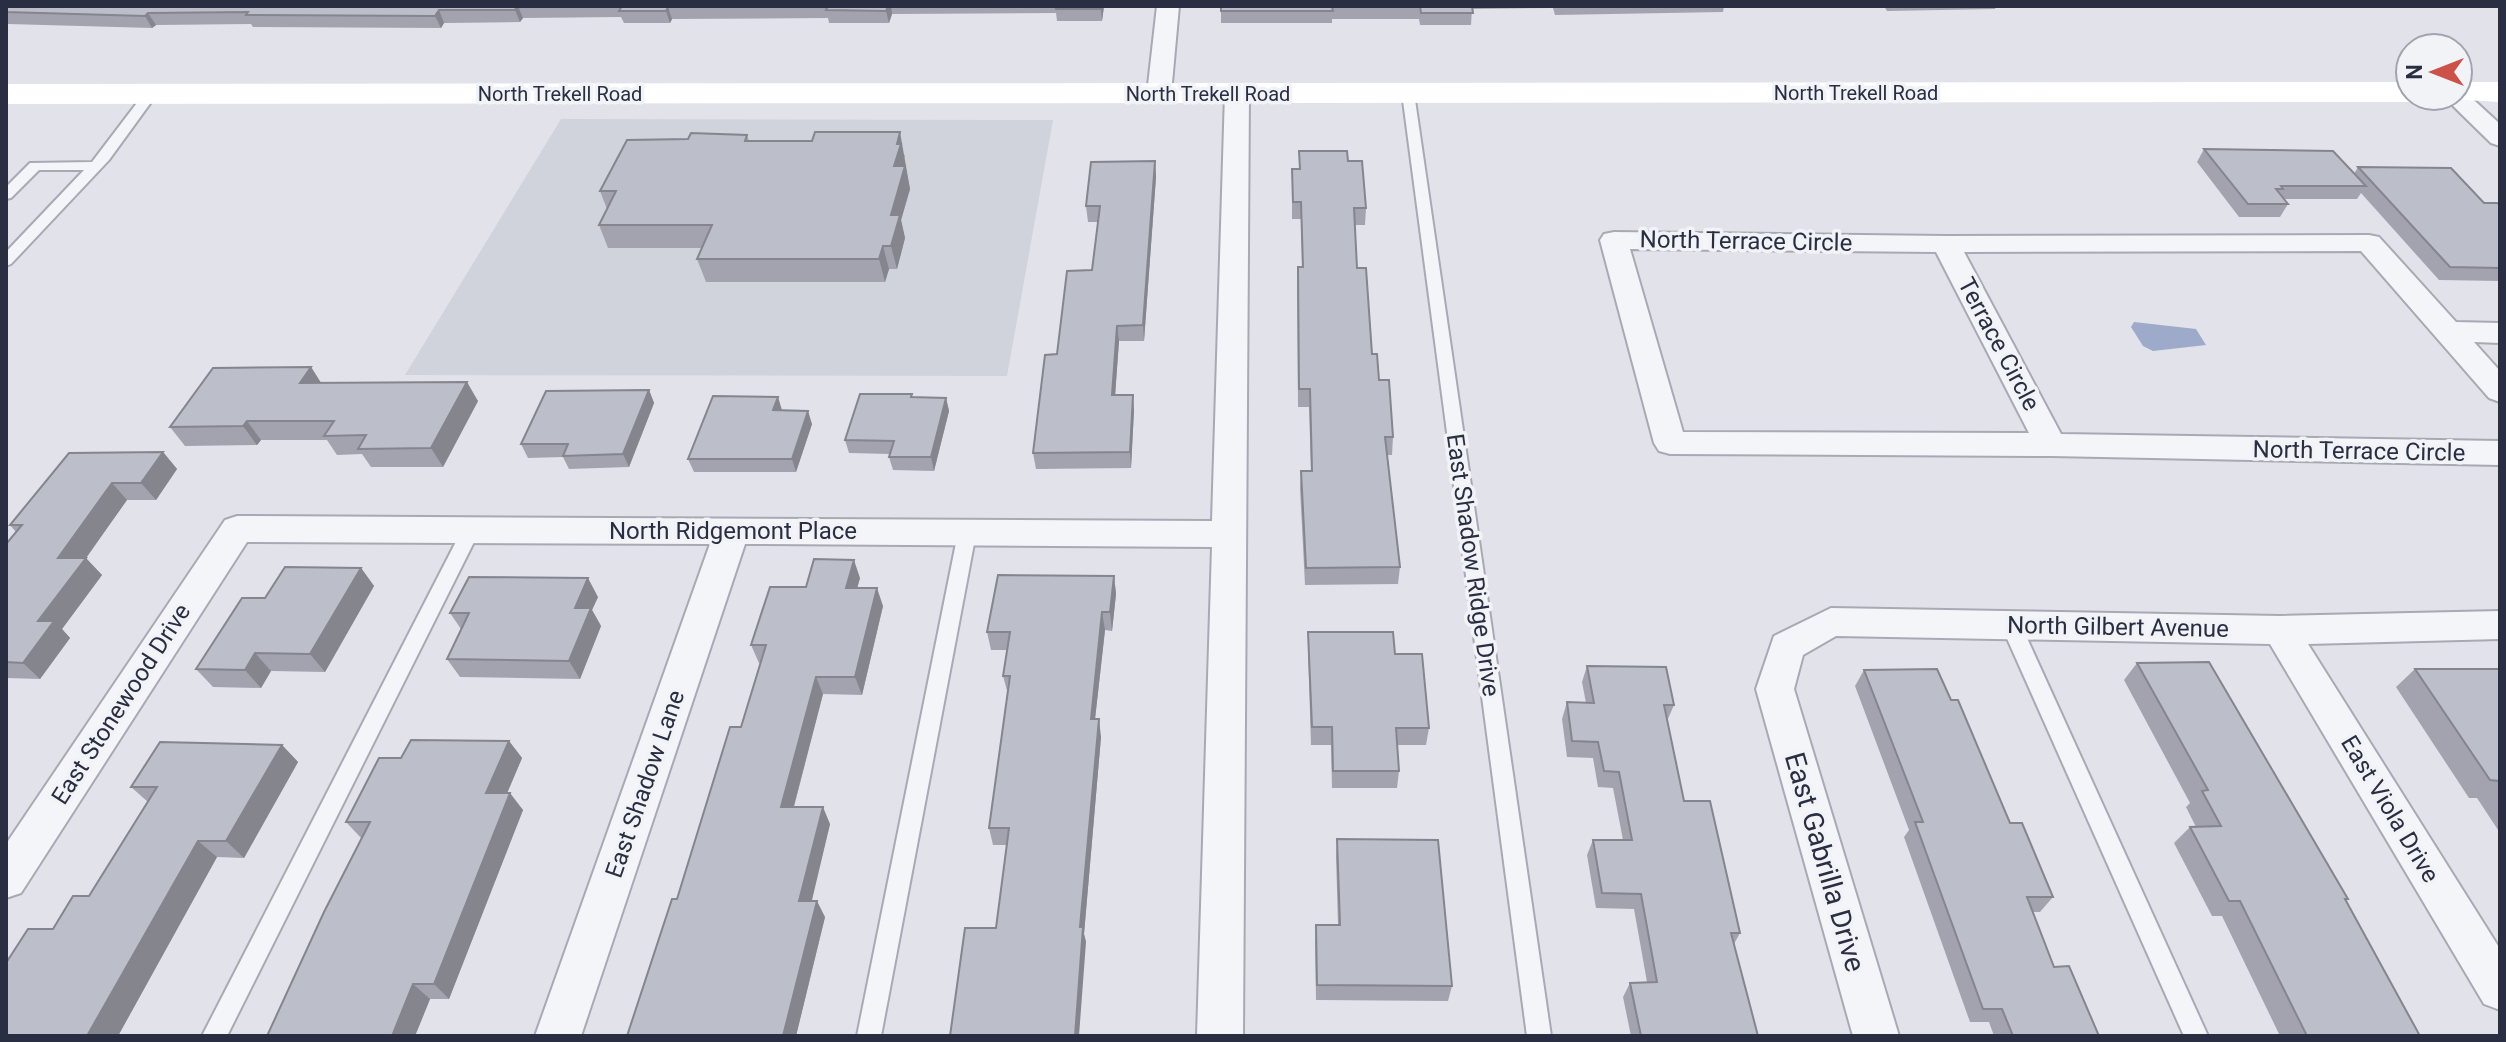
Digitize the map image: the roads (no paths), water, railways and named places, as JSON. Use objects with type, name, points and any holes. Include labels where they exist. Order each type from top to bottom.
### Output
[{"type":"main road","name":"North Trekell Road","points":[[6,94],[2394,92]]},
{"type":"main road","points":[[2474,93],[2500,92]]},
{"type":"street","points":[[1159,94],[1168,6]]},
{"type":"street","points":[[1220,1036],[1237,93]]},
{"type":"street","points":[[2474,112],[2500,138]]},
{"type":"street","name":"North Terrace Circle","points":[[2500,391],[2369,243],[1946,244],[1614,240],[1670,443],[2051,445],[2500,453]]},
{"type":"street","name":"Terrace Circle","points":[[1946,244],[2051,445]]},
{"type":"street","points":[[2446,332],[2500,333]]},
{"type":"street","name":"North Ridgemont Place","points":[[237,529],[1228,534]]},
{"type":"street","name":"East Stonewood Drive","points":[[6,879],[237,529]]},
{"type":"street","name":"East Shadow Lane","points":[[558,1036],[732,531]]},
{"type":"street","name":"North Gilbert Avenue","points":[[1775,689],[1787,646],[1831,622],[2280,630],[2500,625]]},
{"type":"street","name":"East Viola Drive","points":[[2280,630],[2500,989]]},
{"type":"street","name":"East Gabrilla Drive","points":[[1775,689],[1876,1036]]},
{"type":"lane","name":"East Shadow Ridge Drive","points":[[1408,93],[1539,1036]]},
{"type":"lane","points":[[6,261],[96,166],[151,94]]},
{"type":"lane","points":[[6,195],[35,166],[96,166]]},
{"type":"lane","points":[[214,1036],[471,530]]},
{"type":"lane","points":[[869,1036],[967,533]]},
{"type":"lane","points":[[2011,625],[2196,1036]]},
{"type":"water","points":[[2134,322],[2196,329],[2206,345],[2153,351],[2143,346],[2131,327]]}]
